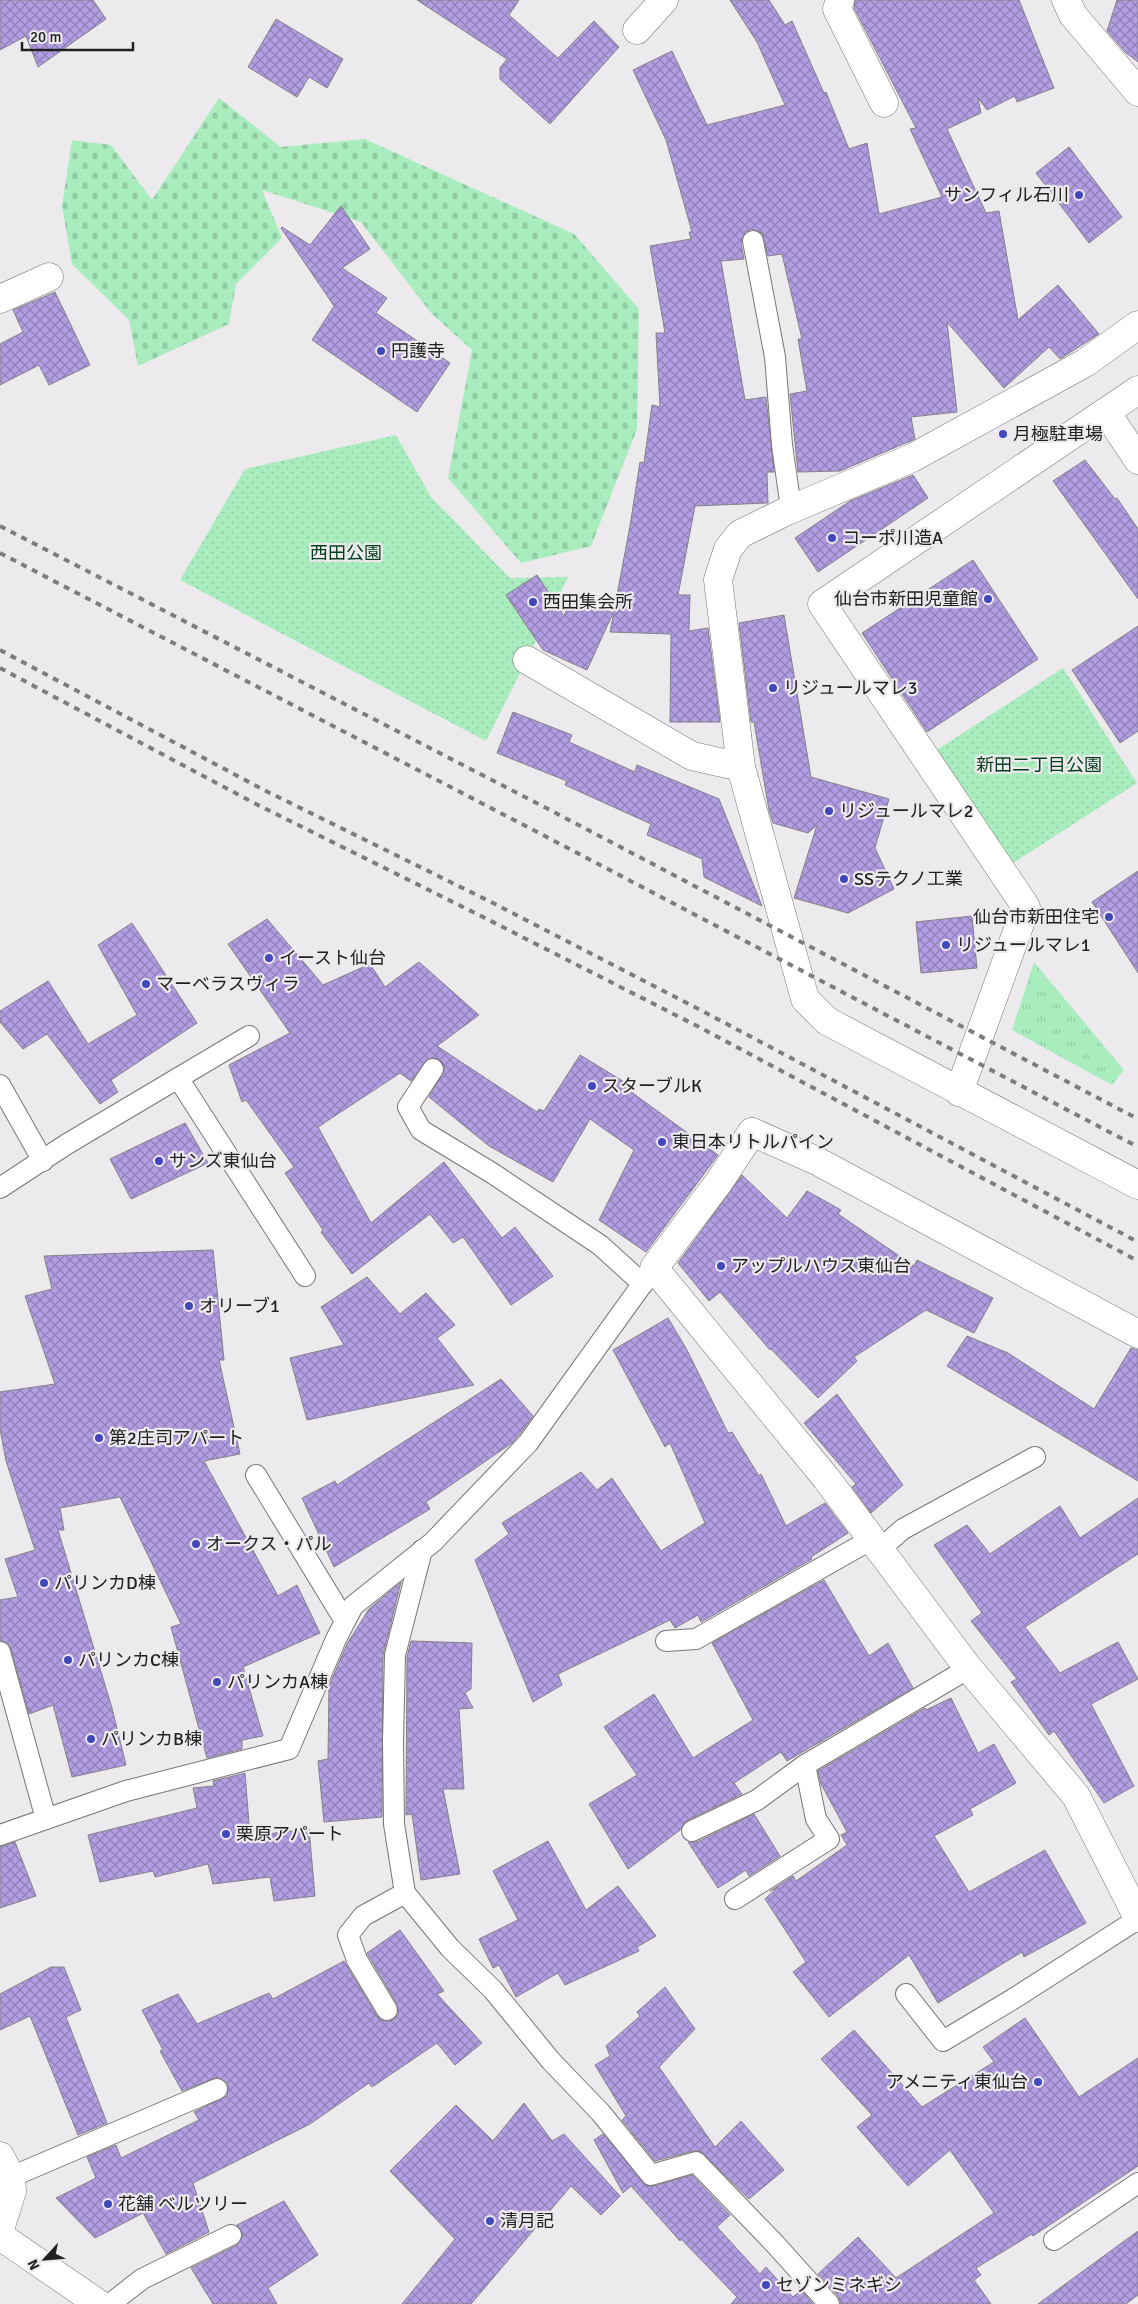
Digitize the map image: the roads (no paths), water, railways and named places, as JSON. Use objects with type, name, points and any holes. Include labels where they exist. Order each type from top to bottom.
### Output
[{"type":"street","points":[[637,30],[664,0]]},
{"type":"street","points":[[840,0],[837,9],[884,103]]},
{"type":"street","points":[[1066,0],[1073,15],[1138,92]]},
{"type":"street","points":[[0,299],[49,277]]},
{"type":"street","points":[[1138,325],[1085,363],[912,458],[791,508],[740,534],[728,549],[718,580],[741,767],[805,999],[827,1021],[1138,1185]]},
{"type":"street","points":[[959,1092],[1026,907],[822,604],[1138,390]]},
{"type":"street","points":[[1106,412],[1138,460]]},
{"type":"street","points":[[527,660],[692,756],[741,767]]},
{"type":"street","points":[[1138,1334],[817,1161],[752,1132],[719,1182],[649,1276],[826,1478],[970,1667],[1076,1796],[1138,1919]]},
{"type":"street","points":[[0,2229],[12,2191],[6,2166]]},
{"type":"street","points":[[0,2236],[93,2301]]},
{"type":"lane","points":[[753,241],[775,357],[782,446],[791,508]]},
{"type":"lane","points":[[0,1188],[248,1036]]},
{"type":"lane","points":[[0,1834],[126,1792],[289,1749],[353,1606],[433,1542],[528,1443],[649,1276],[492,1173],[422,1130],[408,1107],[433,1070]]},
{"type":"lane","points":[[178,1078],[305,1276]]},
{"type":"lane","points":[[0,1085],[43,1161]]},
{"type":"lane","points":[[666,1641],[696,1639],[876,1544],[1034,1457]]},
{"type":"lane","points":[[256,1475],[345,1621]]},
{"type":"lane","points":[[422,1550],[394,1655],[394,1824],[406,1893],[450,1948],[493,1990],[551,2062],[601,2113],[651,2175],[696,2162],[775,2244],[828,2304]]},
{"type":"lane","points":[[0,1652],[46,1819]]},
{"type":"lane","points":[[692,1831],[757,1800],[805,1765],[970,1667]]},
{"type":"lane","points":[[735,1899],[829,1839],[816,1819],[805,1765]]},
{"type":"lane","points":[[387,2010],[357,1960],[348,1935],[363,1916],[406,1893]]},
{"type":"lane","points":[[906,1994],[942,2041],[1014,1999],[1138,1919]]},
{"type":"lane","points":[[6,2166],[217,2089]]},
{"type":"lane","points":[[1054,2240],[1138,2183]]},
{"type":"lane","points":[[93,2301],[231,2235]]},
{"type":"railway","points":[[0,526],[550,810],[1138,1119]]},
{"type":"railway","points":[[0,553],[1138,1147]]},
{"type":"railway","points":[[0,650],[264,790],[491,902],[708,1014],[1138,1242]]},
{"type":"railway","points":[[0,668],[256,804],[701,1028],[1138,1261]]},
{"type":"place","name":"サンフィル石川","points":[[1079,195]]},
{"type":"place","name":"円護寺","points":[[381,351]]},
{"type":"place","name":"月極駐車場","points":[[1003,434]]},
{"type":"place","name":"コーポ川造A","points":[[832,538]]},
{"type":"place","name":"仙台市新田児童館","points":[[988,599]]},
{"type":"place","name":"西田集会所","points":[[533,602]]},
{"type":"place","name":"リジュールマレ3","points":[[773,688]]},
{"type":"place","name":"リジュールマレ2","points":[[829,811]]},
{"type":"place","name":"SSテクノ工業","points":[[844,879]]},
{"type":"place","name":"仙台市新田住宅","points":[[1109,917]]},
{"type":"place","name":"リジュールマレ1","points":[[946,945]]},
{"type":"place","name":"イースト仙台","points":[[269,958]]},
{"type":"place","name":"マーベラスヴィラ","points":[[146,984]]},
{"type":"place","name":"スターブルK","points":[[592,1086]]},
{"type":"place","name":"東日本リトルパイン","points":[[662,1142]]},
{"type":"place","name":"サンズ東仙台","points":[[159,1161]]},
{"type":"place","name":"アップルハウス東仙台","points":[[721,1266]]},
{"type":"place","name":"オリーブ1","points":[[189,1306]]},
{"type":"place","name":"第2庄司アパート","points":[[99,1438]]},
{"type":"place","name":"オークス・パル","points":[[196,1544]]},
{"type":"place","name":"パリンカD棟","points":[[44,1583]]},
{"type":"place","name":"パリンカC棟","points":[[68,1660]]},
{"type":"place","name":"パリンカA棟","points":[[217,1682]]},
{"type":"place","name":"パリンカB棟","points":[[91,1739]]},
{"type":"place","name":"栗原アパート","points":[[226,1834]]},
{"type":"place","name":"アメニティ東仙台","points":[[1038,2082]]},
{"type":"place","name":"花舗 ベルツリー","points":[[108,2204]]},
{"type":"place","name":"清月記","points":[[490,2221]]},
{"type":"place","name":"セゾンミネギシ","points":[[766,2285]]},
{"type":"park label","name":"西田公園","points":[[346,553]]},
{"type":"park label","name":"新田二丁目公園","points":[[1039,765]]}]
